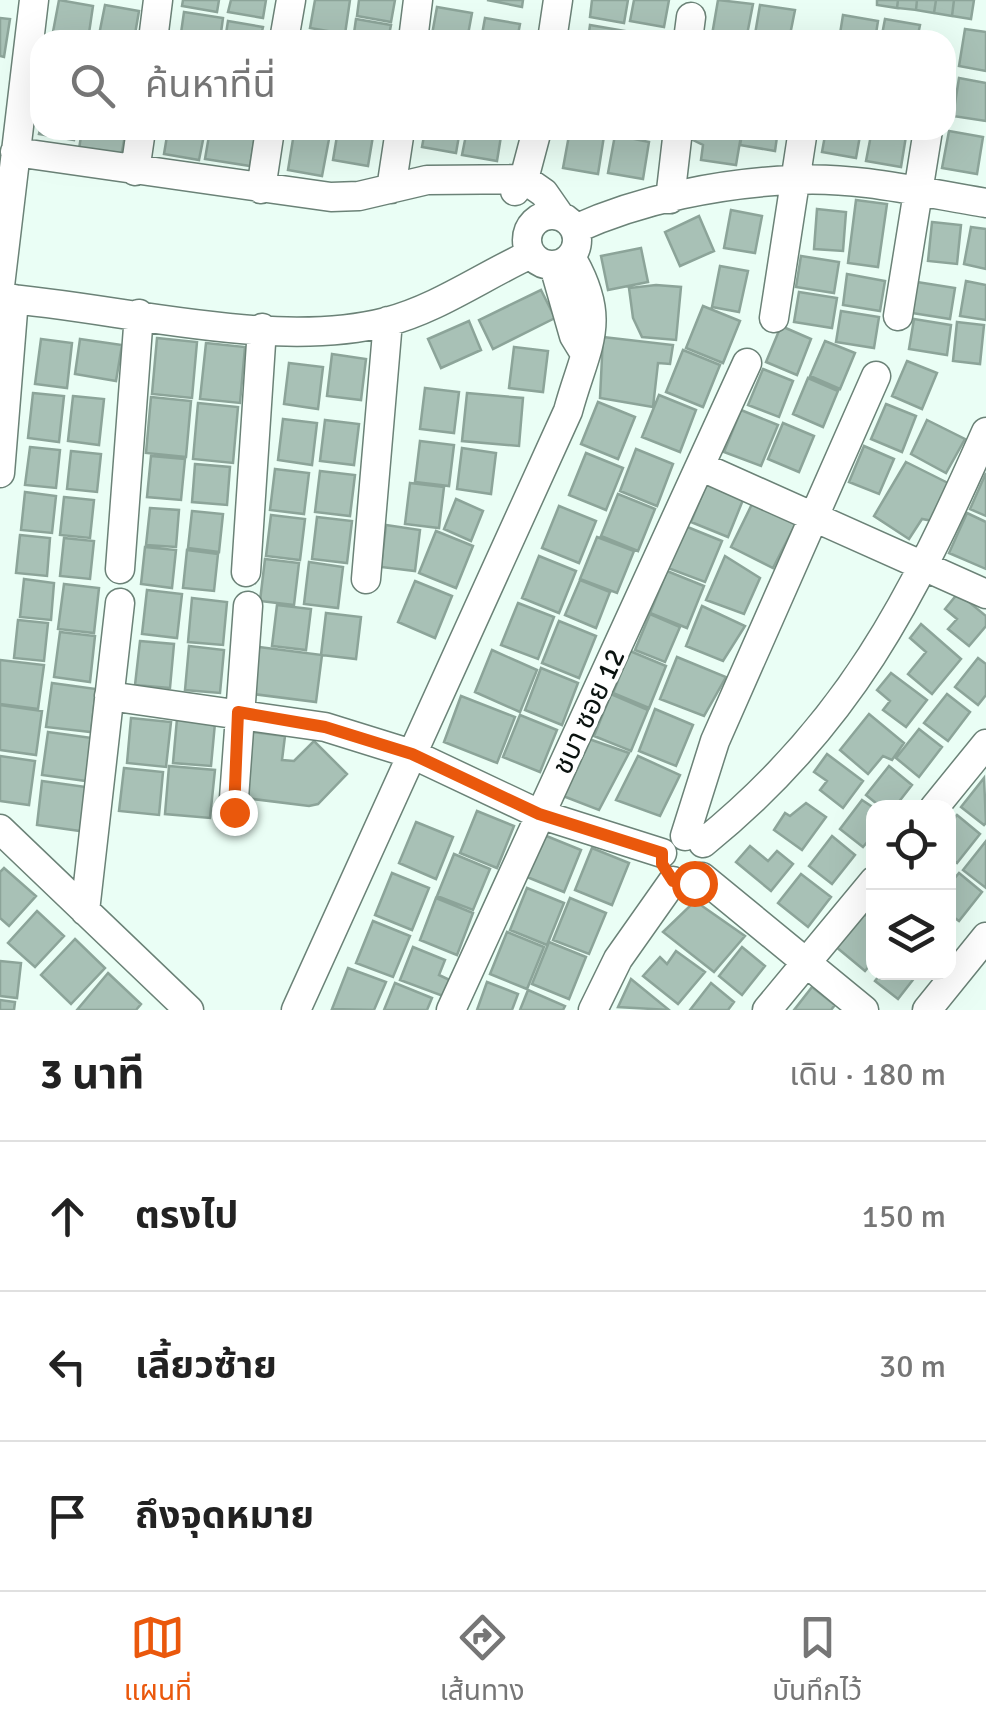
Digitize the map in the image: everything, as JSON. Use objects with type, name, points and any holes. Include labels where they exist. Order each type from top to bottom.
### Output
[{"type":"street","points":[[30,30],[34,0]]},
{"type":"street","points":[[154,30],[158,0]]},
{"type":"street","points":[[286,30],[291,0]]},
{"type":"street","points":[[414,30],[418,0]]},
{"type":"street","points":[[554,30],[558,0]]},
{"type":"street","points":[[0,473],[4,294],[15,152],[30,32]]},
{"type":"street","points":[[136,171],[140,140]]},
{"type":"street","points":[[261,189],[268,140]]},
{"type":"street","points":[[391,189],[398,140]]},
{"type":"street","points":[[512,183],[531,140]]},
{"type":"street","points":[[670,199],[677,140]]},
{"type":"street","points":[[774,318],[801,140]]},
{"type":"street","points":[[898,316],[926,140]]},
{"type":"street","points":[[15,152],[345,198],[426,180],[512,183]]},
{"type":"street","points":[[4,294],[262,328],[328,330],[388,322],[555,240],[670,199],[795,179],[986,203]]},
{"type":"street","points":[[296,1010],[568,411],[594,331],[594,313],[555,240],[512,183]]},
{"type":"street","points":[[120,569],[139,314]]},
{"type":"street","points":[[366,579],[388,322]]},
{"type":"street","points":[[246,572],[262,328]]},
{"type":"street","name":"ชบา ซอย 12","points":[[451,1010],[747,363]]},
{"type":"street","points":[[673,881],[694,883],[702,877],[710,860],[694,839],[714,741],[876,376]]},
{"type":"street","points":[[673,881],[662,864],[662,853],[675,838],[694,839],[787,766],[863,672],[926,568],[986,432]]},
{"type":"street","points":[[702,466],[986,594]]},
{"type":"street","points":[[85,911],[120,603]]},
{"type":"street","points":[[234,812],[248,606]]},
{"type":"street","points":[[109,696],[325,727],[412,754],[539,814],[662,853]]},
{"type":"street","points":[[940,800],[986,744]]},
{"type":"street","points":[[0,829],[85,911],[172,1005]]},
{"type":"street","points":[[702,877],[864,1010]]},
{"type":"street","points":[[593,1010],[618,959],[673,881]]},
{"type":"street","points":[[767,1010],[867,890]]},
{"type":"street","points":[[927,1010],[986,937]]},
{"type":"building","points":[[59,0],[93,6],[89,30],[53,30]]},
{"type":"building","points":[[183,0],[219,0],[217,12],[182,6]]},
{"type":"building","points":[[231,0],[266,0],[263,18],[228,12]]},
{"type":"building","points":[[315,0],[350,0],[346,30],[310,28]]},
{"type":"building","points":[[359,0],[395,0],[391,22],[357,16]]},
{"type":"building","points":[[487,0],[523,0],[522,7]]},
{"type":"building","points":[[592,0],[628,0],[624,23],[590,17]]},
{"type":"building","points":[[634,0],[669,0],[664,27],[630,21]]},
{"type":"building","points":[[718,0],[753,4],[748,30],[713,30]]},
{"type":"building","points":[[877,0],[898,0],[897,8],[877,5]]},
{"type":"building","points":[[898,0],[917,0],[916,10],[897,8]]},
{"type":"building","points":[[917,0],[936,0],[934,13],[916,10]]},
{"type":"building","points":[[936,0],[954,0],[952,16],[934,13]]},
{"type":"building","points":[[954,0],[974,0],[971,19],[952,16]]},
{"type":"building","points":[[105,5],[139,11],[136,30],[100,30]]},
{"type":"building","points":[[760,5],[795,10],[791,30],[756,30]]},
{"type":"building","points":[[437,7],[472,13],[469,30],[433,30]]},
{"type":"building","points":[[184,12],[223,18],[221,30],[181,30]]},
{"type":"building","points":[[843,15],[878,21],[877,30],[841,30]]},
{"type":"building","points":[[0,18],[10,19],[4,57],[0,56]]},
{"type":"building","points":[[485,18],[520,24],[519,30],[483,30]]},
{"type":"building","points":[[356,19],[391,25],[390,30],[354,30]]},
{"type":"building","points":[[885,19],[920,25],[919,30],[883,30]]},
{"type":"building","points":[[228,21],[263,27],[262,30],[227,30]]},
{"type":"building","points":[[590,25],[619,30],[589,30]]},
{"type":"building","points":[[965,29],[986,32],[986,71],[959,66]]},
{"type":"building","points":[[959,78],[986,83],[986,121],[956,116]]},
{"type":"building","points":[[956,132],[983,137],[977,174],[942,168],[947,140],[956,140]]},
{"type":"building","points":[[80,140],[124,140],[121,157],[79,149]]},
{"type":"building","points":[[166,140],[203,140],[199,160],[164,154]]},
{"type":"building","points":[[208,140],[254,140],[250,166],[205,159]]},
{"type":"building","points":[[293,140],[329,140],[322,176],[288,170]]},
{"type":"building","points":[[336,140],[372,140],[368,166],[333,160]]},
{"type":"building","points":[[423,140],[458,140],[456,153],[422,147]]},
{"type":"building","points":[[465,140],[500,140],[497,161],[462,155]]},
{"type":"building","points":[[568,140],[603,140],[598,174],[563,168]]},
{"type":"building","points":[[614,140],[649,142],[643,179],[608,173]]},
{"type":"building","points":[[693,140],[740,140],[736,165],[701,160],[703,145]]},
{"type":"building","points":[[741,140],[777,140],[775,151],[740,145]]},
{"type":"building","points":[[824,140],[859,140],[856,158],[822,152]]},
{"type":"building","points":[[870,140],[905,140],[901,167],[866,161]]},
{"type":"building","points":[[856,200],[887,204],[878,267],[848,263]]},
{"type":"building","points":[[817,209],[846,212],[843,251],[814,249]]},
{"type":"building","points":[[731,210],[762,216],[755,253],[724,248]]},
{"type":"building","points":[[699,216],[714,251],[680,266],[665,232]]},
{"type":"building","points":[[932,222],[961,225],[957,264],[928,261]]},
{"type":"building","points":[[971,227],[986,229],[986,269],[964,264]]},
{"type":"building","points":[[641,248],[648,282],[608,290],[601,256]]},
{"type":"building","points":[[801,256],[839,262],[834,293],[796,287]]},
{"type":"building","points":[[720,266],[748,271],[739,312],[712,307]]},
{"type":"building","points":[[847,274],[885,281],[880,311],[843,305]]},
{"type":"building","points":[[966,281],[986,285],[986,320],[960,316]]},
{"type":"building","points":[[917,282],[955,288],[950,319],[912,313]]},
{"type":"building","points":[[681,287],[676,340],[642,337],[633,318],[629,288]]},
{"type":"building","points":[[541,290],[555,318],[493,349],[479,320]]},
{"type":"building","points":[[799,292],[837,298],[832,328],[794,322]]},
{"type":"building","points":[[703,306],[740,321],[723,363],[686,348]]},
{"type":"building","points":[[841,311],[879,317],[874,348],[836,342]]},
{"type":"building","points":[[914,319],[951,325],[947,355],[909,349]]},
{"type":"building","points":[[469,321],[481,350],[441,368],[428,339]]},
{"type":"building","points":[[957,322],[984,325],[980,364],[953,361]]},
{"type":"building","points":[[781,326],[811,339],[797,375],[766,362]]},
{"type":"building","points":[[603,337],[673,345],[670,364],[658,363],[653,407],[600,398]]},
{"type":"building","points":[[157,338],[197,342],[192,398],[152,394]]},
{"type":"building","points":[[41,339],[72,343],[67,388],[35,384]]},
{"type":"building","points":[[80,339],[122,345],[116,381],[75,374]]},
{"type":"building","points":[[825,341],[855,353],[840,389],[810,376]]},
{"type":"building","points":[[206,343],[245,347],[240,403],[200,399]]},
{"type":"building","points":[[514,347],[548,351],[543,392],[509,388]]},
{"type":"building","points":[[683,350],[720,365],[703,407],[666,392]]},
{"type":"building","points":[[332,354],[366,359],[361,400],[327,396]]},
{"type":"building","points":[[907,361],[937,373],[922,409],[892,396]]},
{"type":"building","points":[[289,363],[323,367],[318,409],[284,404]]},
{"type":"building","points":[[763,369],[793,381],[779,417],[748,405]]},
{"type":"building","points":[[808,378],[838,391],[823,427],[793,414]]},
{"type":"building","points":[[425,388],[459,392],[454,433],[420,429]]},
{"type":"building","points":[[33,393],[64,396],[59,442],[28,438]]},
{"type":"building","points":[[467,393],[523,398],[519,446],[462,441]]},
{"type":"building","points":[[659,395],[696,410],[680,452],[642,437]]},
{"type":"building","points":[[73,396],[104,399],[99,445],[68,441]]},
{"type":"building","points":[[151,397],[191,401],[186,457],[146,453]]},
{"type":"building","points":[[598,402],[635,417],[618,459],[581,444]]},
{"type":"building","points":[[198,403],[238,407],[233,463],[193,459]]},
{"type":"building","points":[[886,404],[916,416],[902,452],[871,439]]},
{"type":"building","points":[[741,410],[778,425],[761,466],[724,452]]},
{"type":"building","points":[[283,419],[317,423],[312,465],[278,460]]},
{"type":"building","points":[[325,420],[359,424],[354,465],[320,461]]},
{"type":"building","points":[[927,420],[965,439],[946,473],[911,454]]},
{"type":"building","points":[[783,423],[814,436],[799,472],[768,459]]},
{"type":"building","points":[[420,441],[454,445],[449,486],[415,482]]},
{"type":"building","points":[[864,446],[894,459],[879,494],[849,482]]},
{"type":"building","points":[[30,447],[60,450],[56,488],[25,485]]},
{"type":"building","points":[[462,448],[496,453],[491,494],[457,489]]},
{"type":"building","points":[[636,449],[673,464],[657,506],[620,491]]},
{"type":"building","points":[[71,451],[101,454],[97,492],[67,489]]},
{"type":"building","points":[[586,453],[623,468],[606,510],[569,495]]},
{"type":"building","points":[[151,456],[185,459],[181,500],[147,497]]},
{"type":"building","points":[[906,462],[948,483],[933,521],[922,519],[909,539],[874,516]]},
{"type":"building","points":[[195,464],[230,467],[227,505],[192,502]]},
{"type":"building","points":[[275,469],[309,473],[304,514],[270,510]]},
{"type":"building","points":[[320,471],[355,475],[350,516],[315,512]]},
{"type":"building","points":[[986,473],[986,516],[970,509]]},
{"type":"building","points":[[708,480],[745,495],[728,537],[691,522]]},
{"type":"building","points":[[410,483],[444,487],[439,528],[405,524]]},
{"type":"building","points":[[25,492],[56,496],[52,533],[21,530]]},
{"type":"building","points":[[618,494],[655,509],[638,551],[601,536]]},
{"type":"building","points":[[64,497],[94,500],[90,538],[60,535]]},
{"type":"building","points":[[456,499],[483,511],[471,541],[444,529]]},
{"type":"building","points":[[753,502],[796,523],[773,568],[731,547]]},
{"type":"building","points":[[559,506],[596,521],[579,563],[542,548]]},
{"type":"building","points":[[150,508],[179,510],[176,547],[146,545]]},
{"type":"building","points":[[192,511],[223,514],[219,552],[188,548]]},
{"type":"building","points":[[967,513],[986,522],[986,569],[949,553]]},
{"type":"building","points":[[271,515],[305,519],[300,560],[266,556]]},
{"type":"building","points":[[317,517],[352,521],[347,563],[312,559]]},
{"type":"building","points":[[386,525],[420,530],[415,571],[381,567]]},
{"type":"building","points":[[685,526],[722,541],[705,582],[668,568]]},
{"type":"building","points":[[436,531],[473,546],[456,588],[419,573]]},
{"type":"building","points":[[20,535],[50,538],[47,576],[16,573]]},
{"type":"building","points":[[597,537],[634,551],[617,593],[580,579]]},
{"type":"building","points":[[64,538],[94,541],[90,579],[60,576]]},
{"type":"building","points":[[145,547],[176,550],[172,588],[141,584]]},
{"type":"building","points":[[187,550],[218,554],[214,591],[183,588]]},
{"type":"building","points":[[539,556],[576,571],[559,613],[522,598]]},
{"type":"building","points":[[725,556],[760,578],[744,614],[706,600]]},
{"type":"building","points":[[265,559],[299,563],[294,605],[260,601]]},
{"type":"building","points":[[309,562],[343,567],[338,608],[304,604]]},
{"type":"building","points":[[667,571],[704,586],[687,628],[650,613]]},
{"type":"building","points":[[24,579],[54,583],[51,620],[20,617]]},
{"type":"building","points":[[580,580],[610,592],[596,628],[565,615]]},
{"type":"building","points":[[415,581],[452,596],[435,638],[398,622]]},
{"type":"building","points":[[64,584],[99,588],[94,633],[58,629]]},
{"type":"building","points":[[147,590],[182,594],[177,638],[142,634]]},
{"type":"building","points":[[958,593],[986,616],[986,626],[969,646],[948,629],[957,619],[945,609]]},
{"type":"building","points":[[192,598],[227,602],[223,645],[188,642]]},
{"type":"building","points":[[518,603],[554,617],[538,659],[501,645]]},
{"type":"building","points":[[277,605],[311,609],[306,650],[272,646]]},
{"type":"building","points":[[702,606],[745,626],[723,661],[686,646]]},
{"type":"building","points":[[326,613],[361,617],[356,659],[321,655]]},
{"type":"building","points":[[650,614],[680,627],[665,662],[635,650]]},
{"type":"building","points":[[18,620],[48,623],[44,661],[14,658]]},
{"type":"building","points":[[559,621],[596,636],[579,678],[542,663]]},
{"type":"building","points":[[921,624],[961,659],[932,694],[908,674],[926,652],[910,638]]},
{"type":"building","points":[[60,632],[95,636],[90,682],[54,677]]},
{"type":"building","points":[[140,641],[174,644],[170,688],[135,685]]},
{"type":"building","points":[[189,646],[224,650],[220,693],[185,690]]},
{"type":"building","points":[[259,647],[322,655],[316,702],[253,694]]},
{"type":"building","points":[[492,650],[537,670],[520,712],[475,692]]},
{"type":"building","points":[[630,651],[666,666],[649,708],[613,693]]},
{"type":"building","points":[[677,657],[726,677],[704,716],[660,699]]},
{"type":"building","points":[[978,658],[986,664],[986,695],[978,705],[955,687]]},
{"type":"building","points":[[0,660],[44,665],[38,709],[0,704]]},
{"type":"building","points":[[541,668],[578,683],[562,725],[525,710]]},
{"type":"building","points":[[891,673],[927,700],[906,727],[883,710],[890,701],[877,690]]},
{"type":"building","points":[[52,683],[96,689],[91,732],[46,727]]},
{"type":"building","points":[[611,694],[648,710],[631,751],[594,736]]},
{"type":"building","points":[[947,694],[970,712],[948,741],[924,723]]},
{"type":"building","points":[[461,696],[515,717],[497,763],[444,742]]},
{"type":"building","points":[[0,705],[42,711],[36,755],[0,750]]},
{"type":"building","points":[[655,709],[693,725],[676,766],[639,751]]},
{"type":"building","points":[[869,714],[904,743],[892,760],[883,756],[868,774],[840,750]]},
{"type":"building","points":[[520,715],[557,730],[540,772],[503,757]]},
{"type":"building","points":[[131,718],[171,722],[166,767],[127,763]]},
{"type":"building","points":[[177,719],[215,723],[211,766],[173,763]]},
{"type":"building","points":[[919,729],[942,747],[919,777],[896,758]]},
{"type":"building","points":[[48,732],[92,738],[86,781],[42,775]]},
{"type":"building","points":[[253,732],[285,736],[282,760],[294,761],[314,741],[347,774],[318,804],[245,798]]},
{"type":"building","points":[[589,739],[629,753],[599,810],[563,796]]},
{"type":"building","points":[[827,754],[863,781],[843,808],[820,790],[827,781],[814,772]]},
{"type":"building","points":[[0,756],[35,761],[29,805],[0,801]]},
{"type":"building","points":[[638,756],[680,775],[660,816],[616,800]]},
{"type":"building","points":[[169,766],[215,770],[210,818],[165,814]]},
{"type":"building","points":[[889,766],[912,785],[900,800],[872,800],[866,795]]},
{"type":"building","points":[[124,768],[163,772],[159,815],[119,811]]},
{"type":"building","points":[[984,778],[986,823],[984,825],[961,807]]},
{"type":"building","points":[[42,781],[86,787],[80,831],[37,825]]},
{"type":"building","points":[[862,800],[866,803],[863,847],[840,829]]},
{"type":"building","points":[[806,803],[826,817],[802,850],[774,830],[785,813],[790,816]]},
{"type":"building","points":[[477,811],[514,826],[497,868],[460,853]]},
{"type":"building","points":[[956,816],[980,834],[957,863],[956,862]]},
{"type":"building","points":[[416,822],[453,837],[436,879],[399,863]]},
{"type":"building","points":[[544,835],[581,850],[564,892],[527,877]]},
{"type":"building","points":[[832,836],[855,855],[832,884],[809,866]]},
{"type":"building","points":[[986,841],[986,888],[963,870]]},
{"type":"building","points":[[750,846],[768,861],[777,851],[793,864],[771,891],[736,862]]},
{"type":"building","points":[[592,848],[629,863],[612,905],[575,890]]},
{"type":"building","points":[[454,854],[490,869],[473,910],[437,896]]},
{"type":"building","points":[[4,868],[36,896],[9,926],[0,918],[0,872]]},
{"type":"building","points":[[392,873],[429,888],[412,930],[375,915]]},
{"type":"building","points":[[959,873],[982,892],[959,921],[956,919]]},
{"type":"building","points":[[801,874],[831,897],[808,927],[778,903]]},
{"type":"building","points":[[527,888],[564,903],[547,945],[510,930]]},
{"type":"building","points":[[436,898],[473,913],[457,955],[420,940]]},
{"type":"building","points":[[570,898],[606,913],[589,954],[553,940]]},
{"type":"building","points":[[695,901],[745,936],[714,972],[663,932]]},
{"type":"building","points":[[37,911],[64,936],[35,967],[8,943]]},
{"type":"building","points":[[862,912],[866,915],[865,971],[835,946]]},
{"type":"building","points":[[373,921],[410,936],[393,977],[356,963]]},
{"type":"building","points":[[507,932],[544,947],[527,989],[490,974]]},
{"type":"building","points":[[75,939],[105,968],[71,1004],[41,975]]},
{"type":"building","points":[[549,942],[586,957],[569,999],[532,984]]},
{"type":"building","points":[[413,947],[445,960],[439,975],[452,981],[443,996],[400,980]]},
{"type":"building","points":[[742,947],[765,966],[742,995],[719,976]]},
{"type":"building","points":[[676,951],[705,972],[678,1004],[643,976],[660,957],[667,964]]},
{"type":"building","points":[[0,961],[21,963],[17,998],[0,996]]},
{"type":"building","points":[[348,968],[386,982],[374,1010],[332,1009]]},
{"type":"building","points":[[108,973],[141,1004],[136,1010],[77,1010]]},
{"type":"building","points":[[631,979],[669,1010],[618,1007]]},
{"type":"building","points":[[876,980],[913,980],[898,999]]},
{"type":"building","points":[[487,982],[518,994],[512,1010],[477,1010]]},
{"type":"building","points":[[395,983],[432,998],[427,1010],[384,1010]]},
{"type":"building","points":[[711,983],[734,1002],[728,1010],[690,1010]]},
{"type":"building","points":[[812,987],[835,1005],[831,1010],[794,1010]]},
{"type":"building","points":[[528,990],[565,1006],[563,1010],[520,1010]]},
{"type":"building","points":[[0,1000],[15,1002],[14,1010],[0,1010]]},
{"type":"route","points":[[234,812],[238,712],[325,727],[412,754],[539,814],[662,853],[662,864],[673,881],[694,883]]}]
